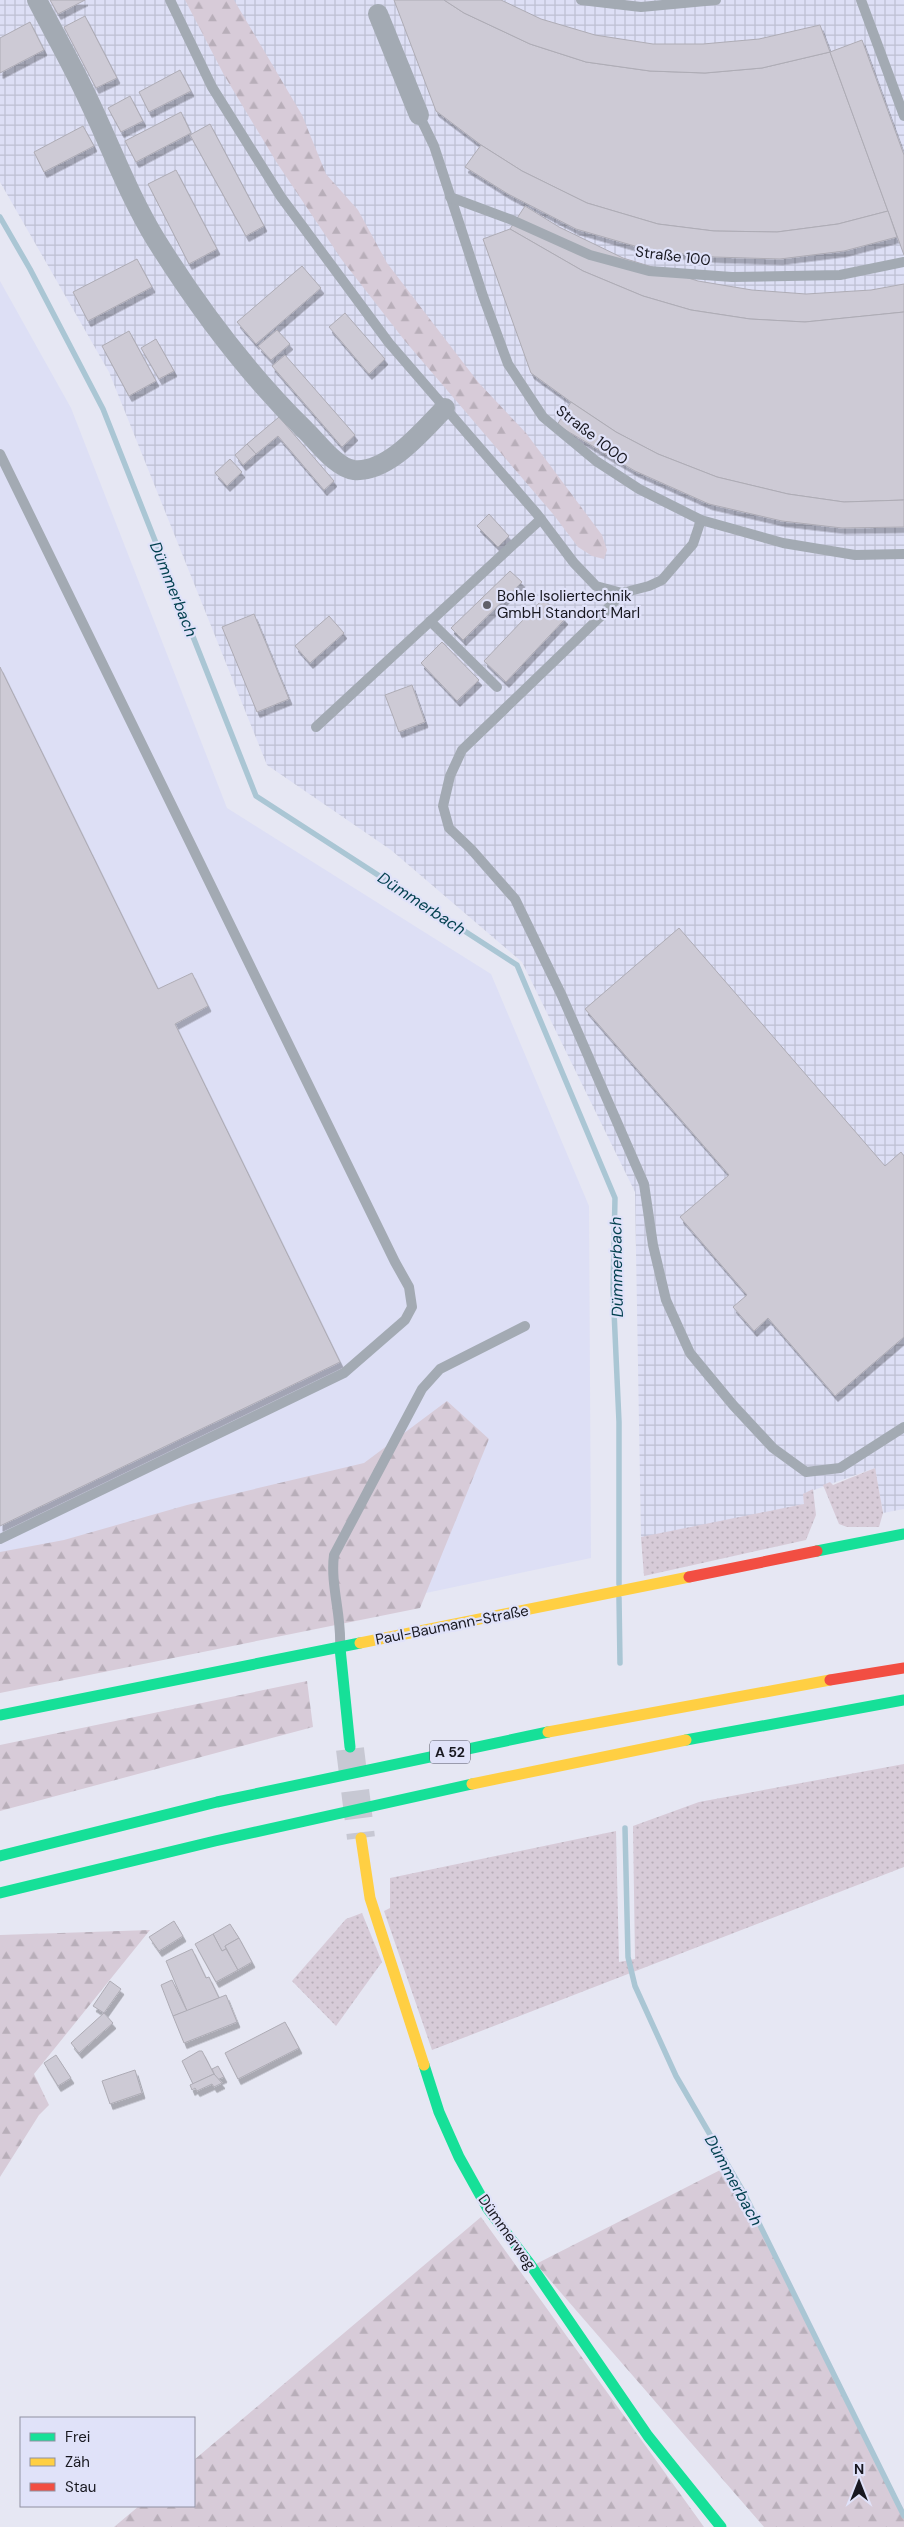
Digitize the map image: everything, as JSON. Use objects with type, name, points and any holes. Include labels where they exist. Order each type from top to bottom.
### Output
[{"type":"main road","name":"Paul-Baumann-Straße","points":[[0,1715],[904,1534]]},
{"type":"main road","points":[[340,1648],[350,1748]]},
{"type":"main road","name":"A 52","points":[[0,1856],[240,1797],[522,1736],[661,1709],[904,1668]]},
{"type":"main road","name":"A 52","points":[[0,1893],[170,1851],[576,1762],[799,1717],[904,1700]]},
{"type":"main road","name":"Dümmerweg","points":[[360,1838],[370,1898],[439,2112],[459,2157],[488,2209],[530,2264],[648,2436],[721,2527]]},
{"type":"main road","points":[[80,1886],[170,1851]]},
{"type":"street","points":[[37,0],[90,101],[112,157],[155,239],[217,331],[274,400],[339,463],[354,470],[376,467],[406,448],[445,408]]},
{"type":"street","points":[[378,8],[419,115]]},
{"type":"lane","points":[[170,0],[212,87],[281,197],[389,343],[541,518],[574,563],[596,586],[622,593],[649,586],[662,580],[693,544],[701,520]]},
{"type":"lane","points":[[581,0],[641,7],[716,0]]},
{"type":"lane","points":[[861,0],[904,116]]},
{"type":"lane","name":"Straße 1000","points":[[419,115],[434,146],[483,296],[508,364],[543,417],[604,466],[639,489],[701,520],[783,543],[855,555],[904,554]]},
{"type":"lane","name":"Straße 100","points":[[450,197],[512,220],[590,256],[650,271],[732,277],[840,275],[904,262]]},
{"type":"lane","points":[[0,454],[294,1057],[409,1287],[412,1307],[406,1320],[344,1373],[0,1539]]},
{"type":"lane","points":[[316,727],[541,518]]},
{"type":"lane","points":[[622,593],[599,618],[462,750],[450,776],[443,806],[449,828],[471,849],[514,899],[562,996],[644,1184],[653,1246],[666,1300],[690,1353],[772,1448],[806,1472],[840,1468],[904,1428]]},
{"type":"lane","points":[[430,621],[497,687]]},
{"type":"lane","points":[[340,1648],[341,1628],[332,1566],[334,1555],[422,1389],[440,1369],[525,1326]]},
{"type":"shaded area","points":[[0,0],[904,0],[904,1509],[883,1513],[875,1468],[803,1494],[804,1504],[641,1539],[635,1192],[522,962],[391,850],[267,765],[109,372],[0,182]]},
{"type":"shaded area","points":[[0,281],[71,408],[227,808],[491,974],[589,1206],[591,1558],[0,1683]]},
{"type":"green space","points":[[185,0],[234,0],[302,115],[326,174],[358,210],[387,263],[478,382],[526,433],[602,535],[607,550],[604,559],[592,556],[578,547],[553,514],[405,341],[342,260],[277,163],[224,75]]},
{"type":"green space","points":[[447,1401],[489,1439],[420,1608],[0,1693],[0,1552],[64,1540],[187,1505],[364,1463]]},
{"type":"green space","points":[[875,1468],[883,1513],[879,1527],[847,1527],[839,1524],[823,1485],[830,1482],[833,1485]]},
{"type":"green space","points":[[813,1489],[816,1515],[806,1540],[644,1576],[641,1537],[804,1504],[803,1494]]},
{"type":"green space","points":[[307,1681],[313,1727],[0,1811],[0,1745]]},
{"type":"green space","points":[[904,1764],[904,1867],[432,2050],[384,1911],[390,1908],[390,1878],[616,1831],[619,1962],[635,1959],[633,1826],[699,1802]]},
{"type":"green space","points":[[362,1913],[382,1962],[336,2026],[292,1981],[346,1919]]},
{"type":"green space","points":[[150,1930],[34,2074],[49,2105],[39,2115],[0,2177],[0,1935]]},
{"type":"green space","points":[[730,2165],[863,2438],[904,2510],[904,2527],[764,2527],[536,2264]]},
{"type":"green space","points":[[481,2217],[704,2527],[114,2527],[138,2507],[195,2507],[195,2459]]},
{"type":"building","points":[[50,0],[85,0],[58,14]]},
{"type":"building","points":[[394,0],[444,0],[464,13],[530,44],[586,62],[650,71],[705,73],[762,68],[830,52],[888,211],[838,224],[777,232],[714,231],[658,224],[587,203],[522,171],[481,145],[436,111]]},
{"type":"building","points":[[444,0],[501,0],[541,19],[595,35],[653,44],[703,44],[759,39],[820,25],[830,52],[762,68],[705,73],[650,71],[586,62],[530,44],[464,13]]},
{"type":"building","points":[[85,16],[117,78],[96,88],[64,27]]},
{"type":"building","points":[[30,22],[44,50],[0,73],[0,38]]},
{"type":"building","points":[[862,40],[904,155],[904,255],[830,52]]},
{"type":"building","points":[[180,70],[191,91],[149,112],[139,92]]},
{"type":"building","points":[[130,96],[143,121],[121,132],[108,108]]},
{"type":"building","points":[[181,112],[191,133],[136,162],[125,141]]},
{"type":"building","points":[[210,124],[264,226],[246,236],[190,135]]},
{"type":"building","points":[[83,126],[94,146],[44,172],[34,152]]},
{"type":"building","points":[[481,145],[522,171],[587,203],[658,224],[714,231],[777,232],[838,224],[888,211],[897,237],[844,251],[780,259],[714,257],[652,251],[576,229],[508,194],[465,167]]},
{"type":"building","points":[[176,170],[217,249],[189,264],[148,184]]},
{"type":"building","points":[[525,206],[559,227],[623,258],[698,281],[752,290],[806,294],[871,290],[904,284],[904,312],[805,322],[750,319],[691,310],[643,296],[583,271],[510,229]]},
{"type":"building","points":[[510,229],[583,271],[643,296],[691,310],[750,319],[805,322],[904,312],[904,500],[844,502],[788,494],[717,477],[658,454],[616,432],[571,402],[531,373],[483,239]]},
{"type":"building","points":[[137,259],[152,287],[88,321],[73,292]]},
{"type":"building","points":[[302,266],[321,288],[256,344],[237,322]]},
{"type":"building","points":[[345,313],[385,359],[369,374],[329,327]]},
{"type":"building","points":[[277,330],[290,344],[271,360],[258,346]]},
{"type":"building","points":[[129,331],[156,381],[129,396],[102,346]]},
{"type":"building","points":[[156,339],[174,371],[159,379],[141,348]]},
{"type":"building","points":[[285,355],[355,435],[342,447],[272,366]]},
{"type":"building","points":[[571,402],[616,432],[658,454],[717,477],[788,494],[844,502],[904,500],[904,527],[842,528],[782,521],[709,504],[635,471],[557,425]]},
{"type":"building","points":[[279,417],[334,481],[324,490],[278,436],[256,454],[247,444]]},
{"type":"building","points":[[247,444],[256,454],[243,465],[235,455]]},
{"type":"building","points":[[230,459],[242,472],[227,486],[215,473]]},
{"type":"building","points":[[489,514],[509,536],[498,547],[477,526]]},
{"type":"building","name":"Bohle Isoliertechnik GmbH Standort Marl","points":[[510,571],[522,582],[463,640],[451,628]]},
{"type":"building","points":[[543,599],[565,619],[506,682],[484,661]]},
{"type":"building","points":[[254,614],[289,699],[257,712],[222,627]]},
{"type":"building","points":[[329,616],[344,633],[310,663],[295,646]]},
{"type":"building","points":[[442,642],[479,680],[457,701],[421,663]]},
{"type":"building","points":[[0,667],[158,989],[192,973],[208,1006],[175,1024],[340,1362],[0,1526]]},
{"type":"building","points":[[412,685],[425,722],[399,732],[385,695]]},
{"type":"building","points":[[679,928],[885,1166],[901,1152],[904,1156],[904,1337],[835,1396],[768,1318],[754,1331],[733,1307],[747,1295],[680,1217],[729,1175],[585,1009]]},
{"type":"building","points":[[174,1921],[183,1936],[159,1951],[149,1937]]},
{"type":"building","points":[[230,1924],[239,1938],[225,1946],[226,1949],[222,1951],[213,1934]]},
{"type":"building","points":[[213,1934],[222,1951],[226,1949],[238,1970],[216,1982],[195,1944]]},
{"type":"building","points":[[239,1938],[252,1962],[238,1970],[225,1946]]},
{"type":"building","points":[[192,1949],[206,1978],[209,1977],[219,1998],[187,2011],[166,1961]]},
{"type":"building","points":[[172,1980],[187,2011],[173,2016],[161,1985]]},
{"type":"building","points":[[110,1981],[121,1989],[104,2013],[93,2006]]},
{"type":"building","points":[[226,1995],[237,2022],[184,2043],[173,2016]]},
{"type":"building","points":[[104,2013],[113,2023],[79,2053],[71,2043]]},
{"type":"building","points":[[285,2022],[299,2048],[238,2079],[225,2053]]},
{"type":"building","points":[[202,2051],[214,2074],[193,2084],[182,2061]]},
{"type":"building","points":[[56,2055],[71,2078],[58,2086],[44,2063]]},
{"type":"building","points":[[218,2066],[224,2077],[217,2080],[212,2069]]},
{"type":"building","points":[[135,2070],[142,2093],[110,2104],[102,2081]]},
{"type":"building","points":[[214,2074],[222,2083],[214,2087],[212,2084],[197,2091],[195,2088],[192,2090],[190,2085]]},
{"type":"waterway","name":"Dümmerbach","points":[[0,217],[30,269],[103,409],[256,796],[517,965],[615,1198],[613,1289],[619,1422],[619,1584]]},
{"type":"waterway","name":"Dümmerbach","points":[[619,1598],[620,1663]]},
{"type":"waterway","name":"Dümmerbach","points":[[625,1828],[628,1957],[635,1986],[676,2076],[744,2193],[904,2516]]},
{"type":"tunnel","points":[[350,1749],[361,1838]]},
{"type":"traffic: fast","points":[[817,1551],[904,1534]]},
{"type":"traffic: fast","points":[[0,1715],[360,1643]]},
{"type":"traffic: fast","points":[[340,1648],[350,1747]]},
{"type":"traffic: fast","points":[[686,1740],[904,1700]]},
{"type":"traffic: fast","points":[[0,1856],[217,1802],[548,1732]]},
{"type":"traffic: fast","points":[[0,1893],[215,1841],[472,1784]]},
{"type":"traffic: fast","points":[[424,2065],[439,2112],[459,2157],[488,2209],[530,2264],[648,2436],[721,2527]]},
{"type":"traffic: slow","points":[[360,1643],[689,1577]]},
{"type":"traffic: slow","points":[[548,1732],[830,1680]]},
{"type":"traffic: slow","points":[[472,1784],[686,1740]]},
{"type":"traffic: slow","points":[[361,1838],[370,1898],[424,2065]]},
{"type":"traffic: jam","points":[[689,1577],[817,1551]]},
{"type":"traffic: jam","points":[[830,1680],[904,1668]]},
{"type":"place","name":"Bohle Isoliertechnik GmbH Standort Marl","points":[[487,605]]}]
